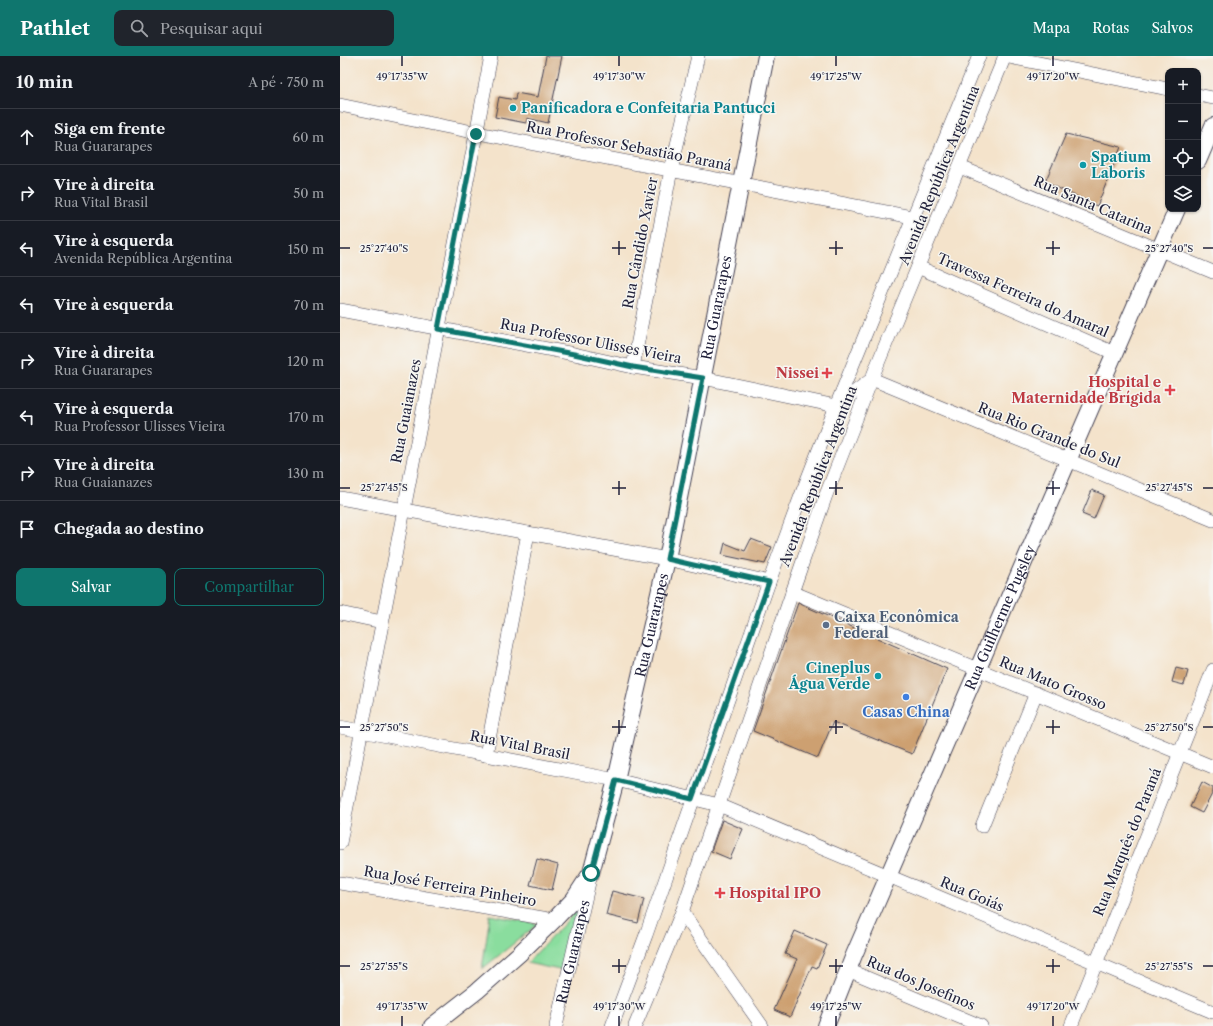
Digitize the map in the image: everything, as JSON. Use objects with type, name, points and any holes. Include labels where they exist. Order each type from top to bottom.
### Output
[{"type":"main road","name":"Rua Guararapes","points":[[591,873],[616,780],[667,559],[766,56]]},
{"type":"main road","points":[[1201,154],[1213,126]]},
{"type":"main road","name":"Rua Guilherme Pugsley","points":[[826,1026],[848,970],[1176,212]]},
{"type":"main road","points":[[432,1026],[477,991],[519,954],[574,899],[591,873]]},
{"type":"street","name":"Rua Guaianazes","points":[[340,843],[491,56]]},
{"type":"street","name":"Rua Cândido Xavier","points":[[633,367],[671,170],[698,56]]},
{"type":"street","name":"Avenida República Argentina","points":[[612,1026],[653,916],[692,799],[769,582],[836,406],[979,56]]},
{"type":"street","name":"Avenida República Argentina","points":[[635,1026],[682,912],[826,495],[872,379],[1005,56]]},
{"type":"street","points":[[1005,56],[1165,88]]},
{"type":"street","points":[[1201,96],[1213,98]]},
{"type":"street","name":"Rua Professor Sebastião Paraná","points":[[340,105],[476,134],[741,183],[912,217]]},
{"type":"street","name":"Rua Santa Catarina","points":[[960,167],[1213,272]]},
{"type":"street","name":"Travessa Ferreira do Amaral","points":[[918,267],[1114,353]]},
{"type":"street","name":"Rua Professor Ulisses Vieira","points":[[340,310],[574,354],[633,367],[703,378],[836,406]]},
{"type":"street","points":[[836,406],[872,379]]},
{"type":"street","name":"Rua Rio Grande do Sul","points":[[872,379],[1213,520]]},
{"type":"street","points":[[340,498],[667,559],[769,582]]},
{"type":"street","points":[[486,755],[528,533]]},
{"type":"street","name":"Rua Mato Grosso","points":[[792,592],[1213,767]]},
{"type":"street","points":[[340,613],[382,622]]},
{"type":"street","name":"Rua Marquês do Paraná","points":[[1071,1026],[1213,670]]},
{"type":"street","points":[[982,826],[1036,694]]},
{"type":"street","name":"Rua Vital Brasil","points":[[340,727],[616,780],[719,805]]},
{"type":"street","name":"Rua Goiás","points":[[719,805],[1213,1012]]},
{"type":"street","name":"Rua Guararapes","points":[[556,1026],[591,873]]},
{"type":"street","name":"Rua José Ferreira Pinheiro","points":[[340,883],[554,920]]},
{"type":"street","points":[[682,912],[762,1026]]},
{"type":"street","name":"Rua dos Josefinos","points":[[848,970],[981,1026]]},
{"type":"green space","points":[[581,906],[564,971],[527,963]]},
{"type":"green space","points":[[490,915],[538,924],[482,969]]},
{"type":"building","points":[[546,56],[562,56],[548,123],[527,118],[526,123],[495,117],[499,97],[515,100],[516,93],[538,97]]},
{"type":"building","name":"Spatium Laboris","points":[[1066,134],[1121,147],[1097,206],[1045,182]]},
{"type":"building","points":[[1092,490],[1104,495],[1094,519],[1082,514]]},
{"type":"building","points":[[751,539],[772,547],[765,564],[722,555],[725,543],[745,551]]},
{"type":"building","points":[[798,603],[947,669],[912,754],[833,722],[818,758],[753,731]]},
{"type":"building","points":[[1176,668],[1188,671],[1184,685],[1172,682]]},
{"type":"building","points":[[1202,782],[1213,788],[1213,792],[1202,813],[1190,807]]},
{"type":"building","points":[[722,820],[743,829],[730,859],[711,851]]},
{"type":"building","points":[[537,859],[558,865],[552,890],[530,885]]},
{"type":"building","points":[[612,891],[644,899],[638,923],[606,915]]},
{"type":"building","points":[[795,931],[827,945],[817,968],[812,966],[790,1017],[774,1010],[797,959],[785,954]]},
{"type":"place","name":"Panificadora e Confeitaria Pantucci","points":[[513,108]]},
{"type":"place","name":"Spatium Laboris","points":[[1083,165]]},
{"type":"place","name":"Nissei","points":[[827,373]]},
{"type":"place","name":"Hospital e Maternidade Brígida","points":[[1170,390]]},
{"type":"place","name":"Caixa Econômica Federal","points":[[826,625]]},
{"type":"place","name":"Cineplus Água Verde","points":[[878,676]]},
{"type":"place","name":"Casas China","points":[[906,697]]},
{"type":"place","name":"Hospital IPO","points":[[720,893]]},
{"type":"route","points":[[476,134],[438,329],[574,354],[633,367],[703,378],[667,559],[769,582],[692,799],[616,780],[591,873]]}]
